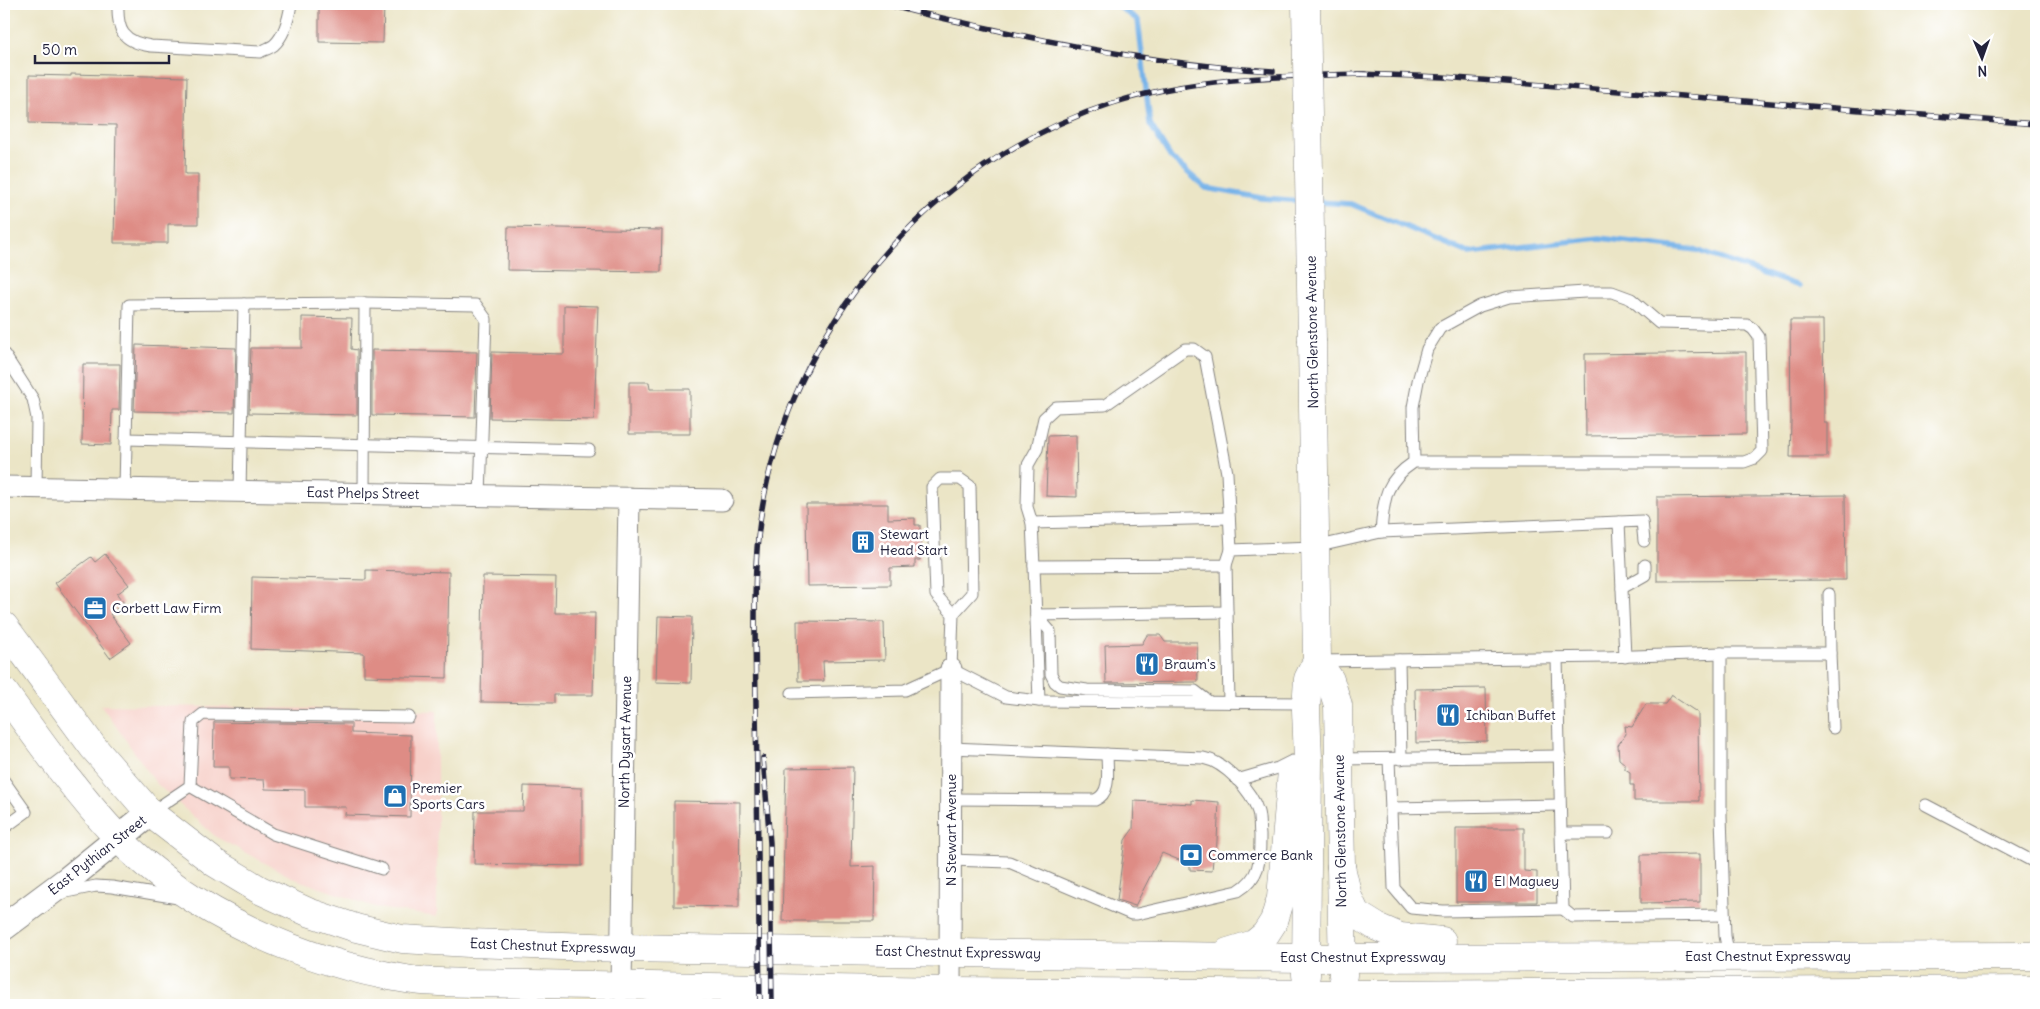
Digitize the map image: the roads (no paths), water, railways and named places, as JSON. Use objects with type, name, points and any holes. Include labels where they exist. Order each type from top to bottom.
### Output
[{"type":"main road","name":"North Glenstone Avenue","points":[[1301,760],[1308,679],[1318,661],[1306,4]]},
{"type":"main road","name":"East Chestnut Expressway","points":[[4,626],[92,746],[150,813],[215,864],[260,890],[308,912],[356,928],[402,939],[469,944],[622,948],[950,951],[1306,958],[2036,956]]},
{"type":"main road","name":"North Glenstone Avenue","points":[[1318,661],[1330,680],[1338,704],[1343,1000]]},
{"type":"main road","points":[[4,692],[57,764],[119,838],[167,880],[232,921],[274,942],[328,961],[367,972],[408,980],[474,983],[621,996],[1343,1000],[1480,993],[1525,999],[2036,990]]},
{"type":"main road","points":[[1215,956],[1254,944],[1265,935],[1274,921],[1281,898],[1301,760]]},
{"type":"main road","points":[[1301,760],[1306,958],[1305,999]]},
{"type":"main road","points":[[1341,867],[1348,897],[1356,914],[1377,927],[1400,937],[1433,941],[1681,943],[1734,956]]},
{"type":"main road","points":[[1428,1005],[1480,993]]},
{"type":"main road","points":[[949,998],[1045,1005]]},
{"type":"street","name":"East Phelps Street","points":[[4,487],[722,500]]},
{"type":"street","name":"North Dysart Avenue","points":[[621,996],[629,498]]},
{"type":"street","name":"N Stewart Avenue","points":[[949,998],[951,669]]},
{"type":"street","name":"East Pythian Street","points":[[4,927],[150,813]]},
{"type":"lane","points":[[118,4],[117,22],[124,34],[135,44],[260,52],[274,45],[283,32],[291,4]]},
{"type":"lane","points":[[1381,532],[1384,504],[1389,485],[1402,469],[1414,462],[1744,462],[1755,458],[1762,452],[1759,337],[1747,325],[1659,324],[1631,299],[1612,292],[1509,297],[1480,306],[1440,328],[1428,349],[1418,380],[1413,407],[1414,462]]},
{"type":"lane","points":[[364,493],[365,303]]},
{"type":"lane","points":[[125,489],[129,305],[365,303],[476,305],[486,318],[480,495]]},
{"type":"lane","points":[[240,491],[244,304]]},
{"type":"lane","points":[[1039,701],[1032,524],[1027,507],[1028,465],[1037,449],[1044,418],[1056,407],[1105,405],[1186,349],[1194,350],[1205,357],[1226,472],[1231,550],[1226,565],[1229,702]]},
{"type":"lane","points":[[4,354],[33,399],[37,418],[36,487]]},
{"type":"lane","points":[[126,439],[589,450]]},
{"type":"lane","points":[[951,669],[953,614],[972,593],[970,486],[960,479],[940,479],[932,487],[936,595],[953,614]]},
{"type":"lane","points":[[1032,524],[1229,518]]},
{"type":"lane","points":[[1231,550],[1315,547],[1381,532],[1642,521],[1644,541]]},
{"type":"lane","points":[[1619,522],[1625,657]]},
{"type":"lane","points":[[1034,566],[1226,565]]},
{"type":"lane","points":[[1622,588],[1645,575],[1645,565]]},
{"type":"lane","points":[[1829,594],[1833,728]]},
{"type":"lane","points":[[1036,615],[1227,612]]},
{"type":"lane","points":[[1036,615],[1050,631],[1051,674],[1055,682],[1060,686],[1087,690],[1195,691],[1208,701]]},
{"type":"lane","points":[[1318,661],[1625,657],[1721,653],[1830,653]]},
{"type":"lane","points":[[1721,653],[1721,816],[1724,915],[1726,943],[1728,951],[1734,956]]},
{"type":"lane","points":[[1558,658],[1563,909]]},
{"type":"lane","points":[[1399,660],[1391,808],[1394,888],[1411,908],[1443,911],[1563,909],[1573,917],[1724,915]]},
{"type":"lane","points":[[792,693],[905,690],[951,669]]},
{"type":"lane","points":[[951,669],[1006,698],[1039,701],[1208,701],[1307,707]]},
{"type":"lane","points":[[190,786],[193,722],[202,714],[409,717]]},
{"type":"lane","points":[[950,860],[1009,862],[1130,914],[1238,892],[1254,878],[1260,854],[1259,814],[1255,803],[1242,783],[1213,760],[951,748]]},
{"type":"lane","points":[[951,799],[1096,800],[1102,798],[1106,792],[1107,754]]},
{"type":"lane","points":[[1339,759],[1560,756]]},
{"type":"lane","points":[[1237,780],[1301,760]]},
{"type":"lane","points":[[4,781],[26,812],[4,828]]},
{"type":"lane","points":[[150,813],[190,786]]},
{"type":"lane","points":[[190,786],[273,834],[382,869]]},
{"type":"lane","points":[[1391,808],[1560,805]]},
{"type":"lane","points":[[1926,805],[2036,863]]},
{"type":"lane","points":[[1561,833],[1608,833]]},
{"type":"lane","name":"East Pythian Street","points":[[44,897],[96,886],[200,901]]},
{"type":"waterway","points":[[1115,4],[1138,20],[1150,124],[1171,158],[1206,188],[1262,198],[1302,201]]},
{"type":"waterway","points":[[1316,202],[1351,204],[1469,253],[1600,238],[1696,250],[1799,286]]},
{"type":"railway","points":[[886,4],[923,14],[1093,50],[1165,61],[1273,71]]},
{"type":"railway","points":[[1358,74],[1443,77],[2036,124]]},
{"type":"railway","points":[[760,1005],[755,629],[758,534],[775,451],[801,383],[835,320],[878,262],[928,211],[984,166],[1046,130],[1113,103],[1175,88],[1270,77],[1365,74]]},
{"type":"railway","points":[[763,758],[770,843],[772,1005]]},
{"type":"place","name":"Stewart Head Start","points":[[863,542]]},
{"type":"place","name":"Corbett Law Firm","points":[[95,608]]},
{"type":"place","name":"Braum's","points":[[1147,664]]},
{"type":"place","name":"Ichiban Buffet","points":[[1448,715]]},
{"type":"place","name":"Premier Sports Cars","points":[[395,796]]},
{"type":"place","name":"Commerce Bank","points":[[1191,855]]},
{"type":"place","name":"El Maguey","points":[[1476,881]]}]
